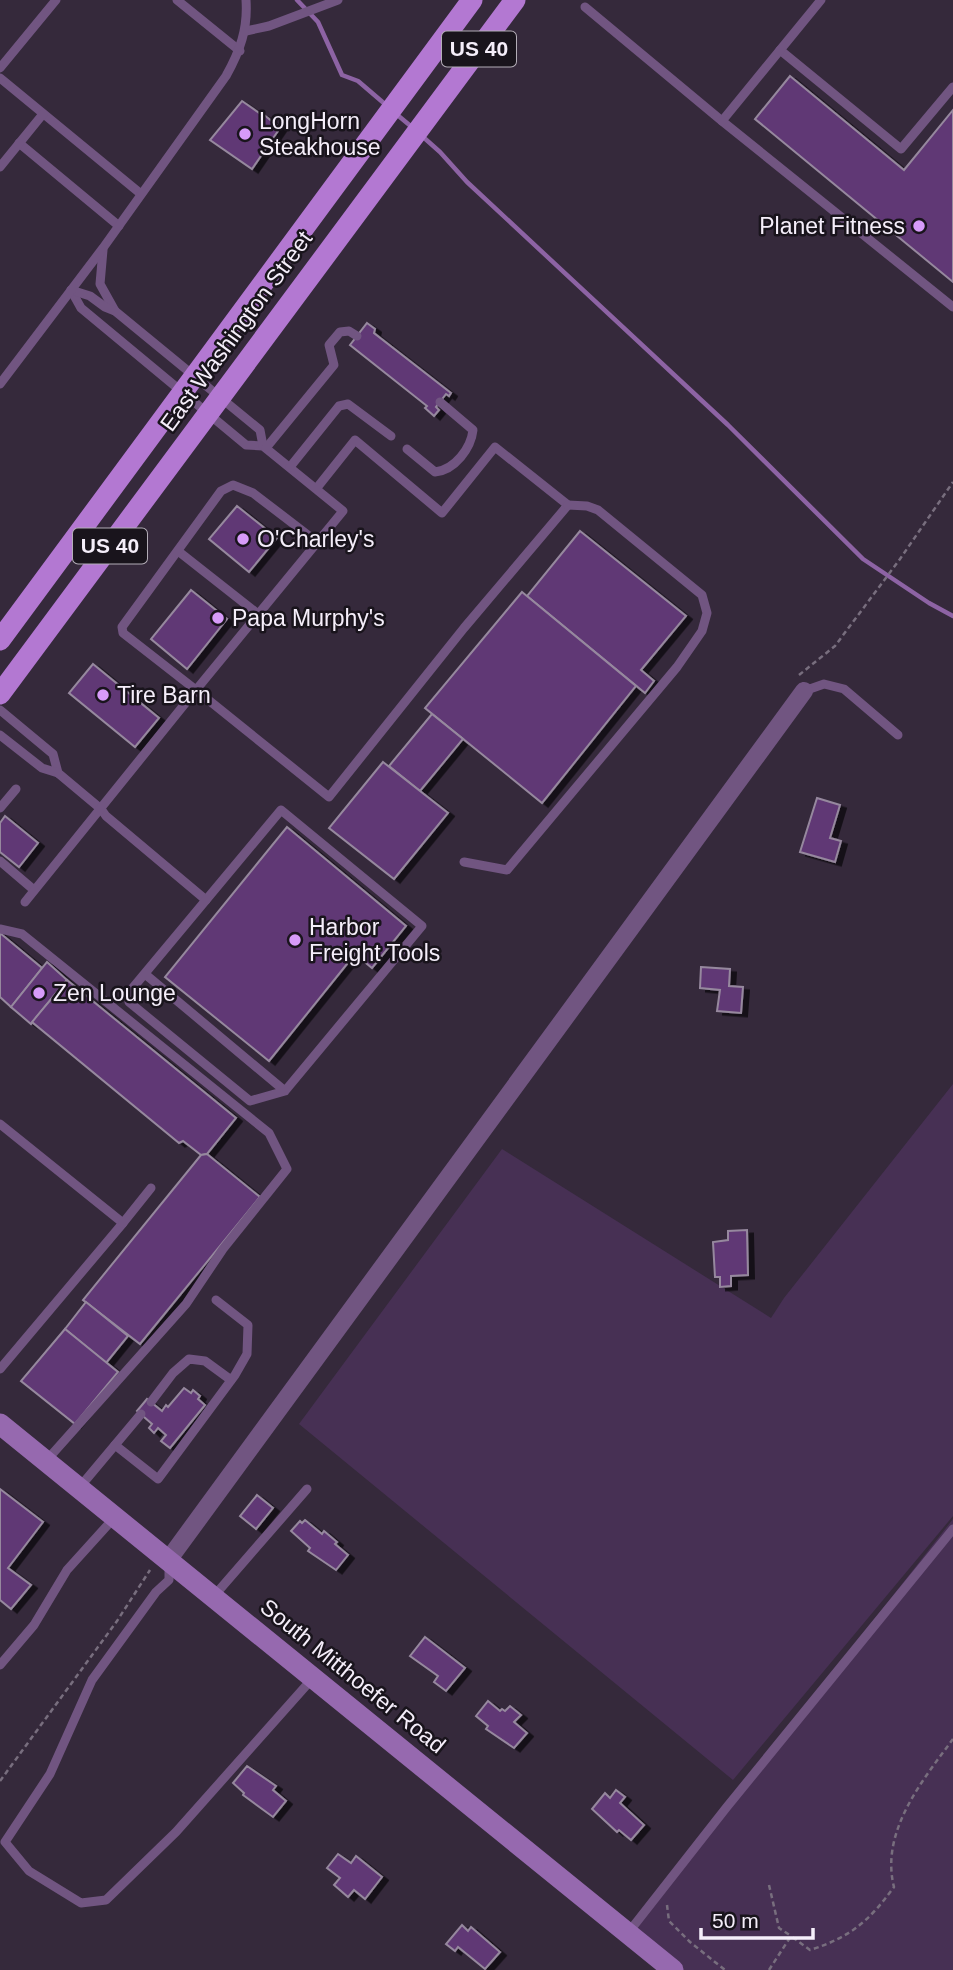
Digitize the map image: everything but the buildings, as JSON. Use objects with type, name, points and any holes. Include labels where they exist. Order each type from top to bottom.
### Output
[{"type":"main road","name":"East Washington Street","points":[[0,640],[472,0]]},
{"type":"main road","name":"East Washington Street","points":[[0,694],[515,0]]},
{"type":"main road","name":"South Mitthoefer Road","points":[[0,1424],[673,1970]]},
{"type":"street","points":[[169,1559],[804,691]]},
{"type":"lane","points":[[0,68],[56,0]]},
{"type":"lane","points":[[177,0],[240,51]]},
{"type":"lane","points":[[0,384],[103,248],[226,76],[240,51],[246,31],[246,0]]},
{"type":"lane","points":[[246,31],[338,0]]},
{"type":"lane","points":[[722,121],[821,0]]},
{"type":"lane","points":[[585,7],[953,307]]},
{"type":"lane","points":[[780,50],[901,149],[953,87]]},
{"type":"lane","points":[[0,78],[141,194]]},
{"type":"lane","points":[[0,167],[43,114]]},
{"type":"lane","points":[[19,143],[119,226]]},
{"type":"lane","points":[[25,902],[343,511],[265,447],[246,445],[214,406],[115,311],[100,284],[103,248]]},
{"type":"lane","points":[[71,290],[81,308],[189,384],[214,406],[260,430],[265,447]]},
{"type":"lane","points":[[71,290],[90,296],[115,311]]},
{"type":"lane","points":[[265,447],[334,365],[329,345],[340,332],[349,331],[357,336]]},
{"type":"lane","points":[[407,449],[435,472],[444,471],[458,460],[472,440],[473,430],[440,402]]},
{"type":"lane","points":[[290,467],[339,406],[348,404],[391,436]]},
{"type":"lane","points":[[316,489],[355,440],[442,513],[495,447],[568,505],[587,506],[598,510],[702,596],[707,613],[702,631],[677,667],[507,870],[464,862]]},
{"type":"lane","points":[[317,542],[253,493],[233,485],[221,491],[122,627],[123,633],[329,797],[464,628],[568,505]]},
{"type":"lane","points":[[178,551],[258,614]]},
{"type":"lane","points":[[804,691],[824,684],[844,689],[898,735]]},
{"type":"lane","points":[[0,710],[53,754],[58,772]]},
{"type":"lane","points":[[0,735],[42,768],[58,772],[206,900]]},
{"type":"lane","points":[[0,808],[16,789]]},
{"type":"lane","points":[[281,810],[422,926],[285,1091],[250,1101],[129,1002],[131,990],[206,900],[281,810]]},
{"type":"lane","points":[[0,861],[34,890]]},
{"type":"lane","points":[[0,929],[22,934],[269,1133],[287,1169],[223,1249],[186,1304],[46,1461]]},
{"type":"lane","points":[[145,974],[285,1091]]},
{"type":"lane","points":[[0,1124],[122,1223]]},
{"type":"lane","points":[[0,1369],[151,1188]]},
{"type":"lane","points":[[115,1445],[158,1479],[231,1380],[247,1354],[248,1325],[216,1300]]},
{"type":"lane","points":[[151,1402],[173,1373],[189,1359],[205,1362],[231,1380]]},
{"type":"lane","points":[[79,1488],[141,1414]]},
{"type":"lane","points":[[214,1597],[307,1489]]},
{"type":"lane","points":[[0,1665],[34,1625],[67,1570],[115,1517]]},
{"type":"lane","points":[[628,1933],[953,1529]]},
{"type":"lane","points":[[169,1559],[169,1580],[156,1592],[92,1681],[50,1774],[5,1842],[29,1871],[81,1903],[106,1900],[176,1832],[313,1677]]},
{"type":"path","points":[[874,594],[953,482]]},
{"type":"path","points":[[768,1885],[779,1927],[810,1950],[853,1932],[879,1908],[894,1888],[890,1871],[904,1810],[918,1786],[953,1739]]},
{"type":"path","points":[[665,1886],[669,1921],[725,1970]]},
{"type":"path","points":[[769,1970],[791,1936]]},
{"type":"shaded area","points":[[953,1084],[953,1516],[733,1780],[299,1424],[502,1149],[771,1318]]},
{"type":"shaded area","points":[[953,1519],[953,1970],[673,1970],[628,1933]]},
{"type":"waterway","points":[[297,0],[318,22],[342,75],[358,81],[386,105]]},
{"type":"waterway","points":[[395,113],[413,128]]},
{"type":"waterway","points":[[422,136],[467,182],[728,425],[863,559],[953,616]]},
{"type":"place","name":"LongHorn Steakhouse","points":[[245,134]]},
{"type":"place","name":"Planet Fitness","points":[[919,226]]},
{"type":"place","name":"O'Charley's","points":[[243,539]]},
{"type":"place","name":"Papa Murphy's","points":[[218,618]]},
{"type":"place","name":"Tire Barn","points":[[103,695]]},
{"type":"place","name":"Harbor Freight Tools","points":[[295,940]]},
{"type":"place","name":"Zen Lounge","points":[[39,993]]}]
